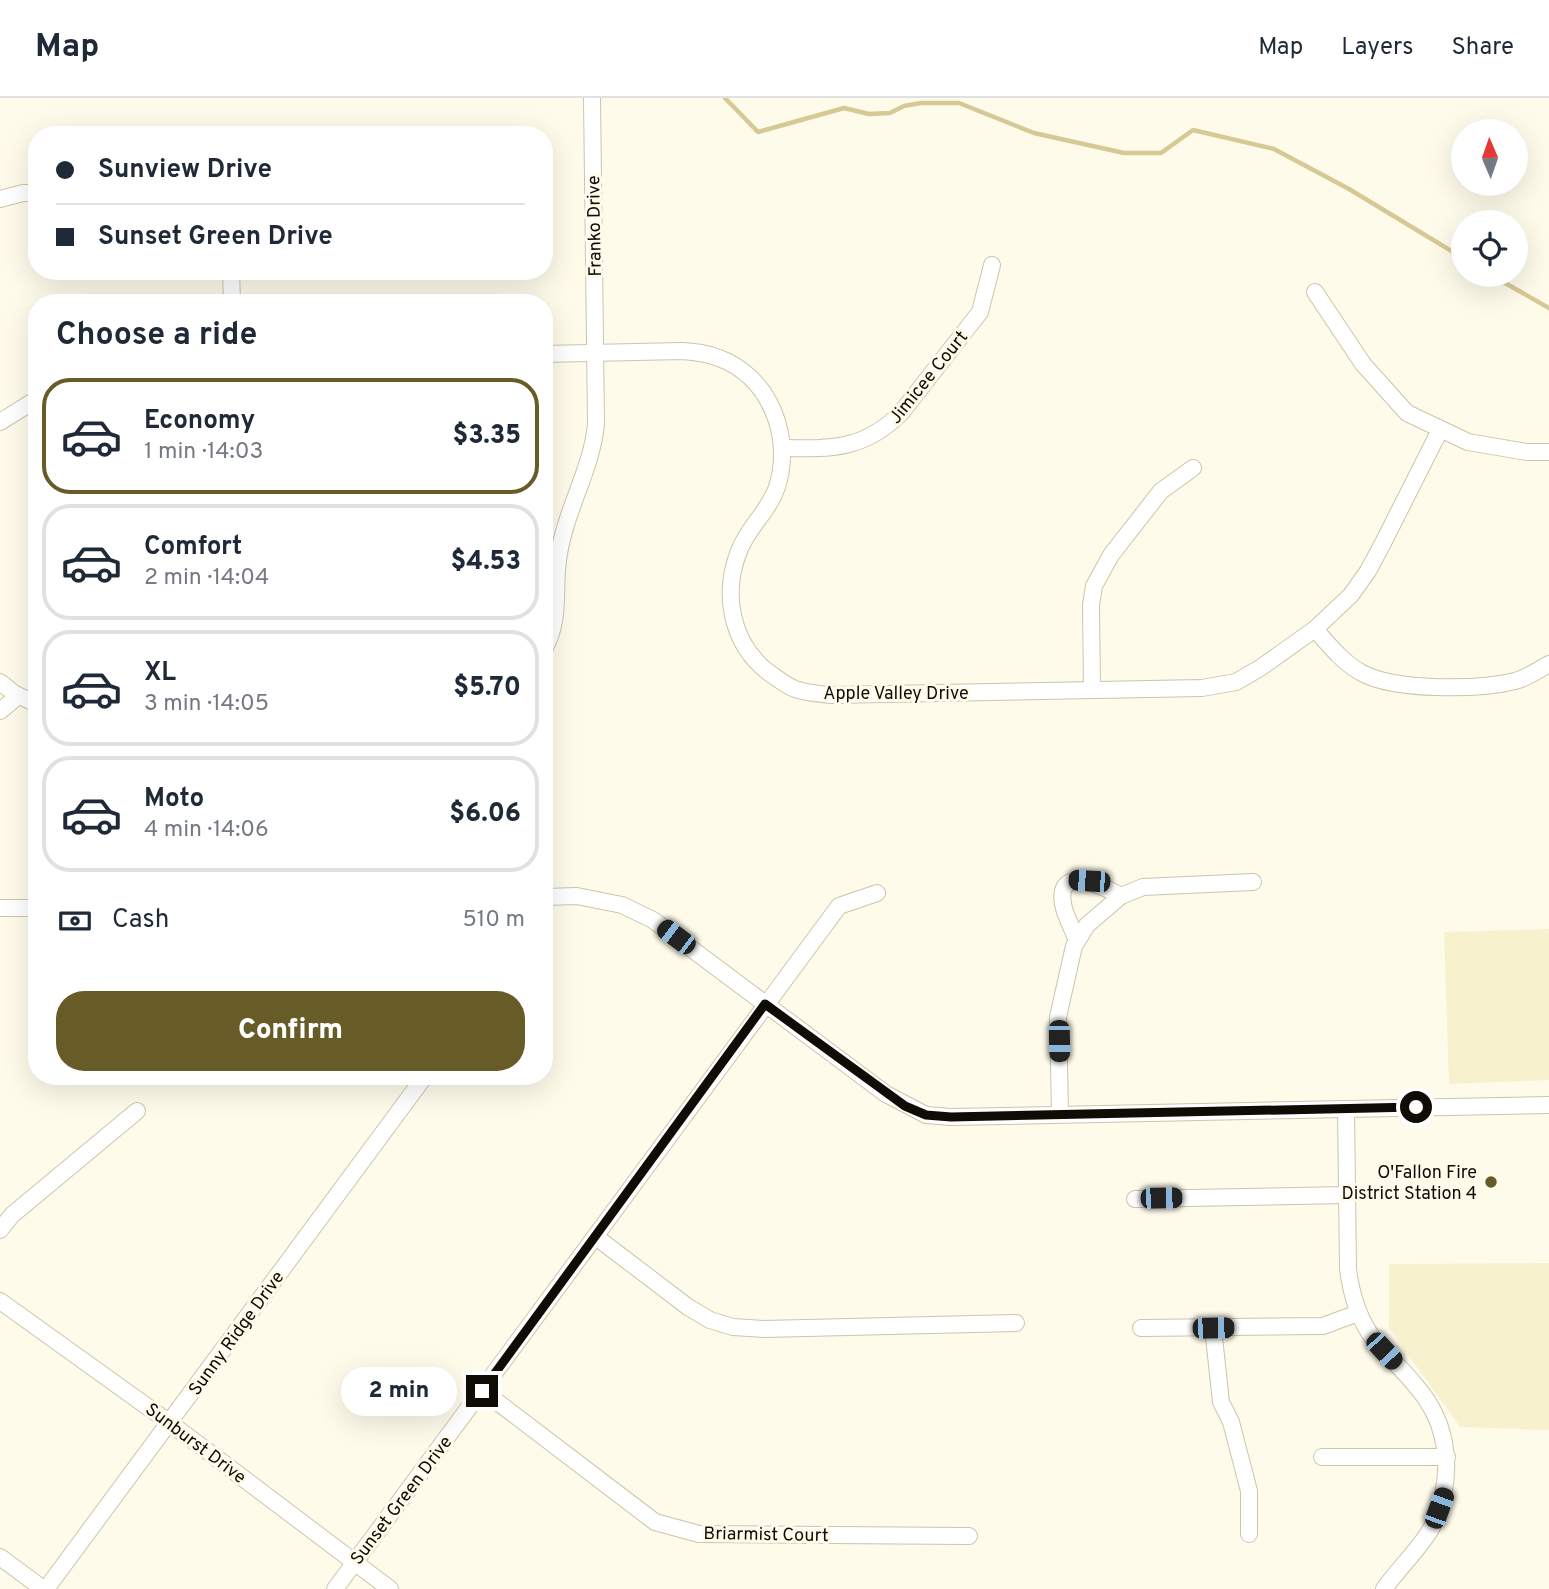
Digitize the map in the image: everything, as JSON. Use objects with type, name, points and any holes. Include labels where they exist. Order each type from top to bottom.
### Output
[{"type":"street","name":"Franko Drive","points":[[553,630],[557,571],[565,522],[594,442],[596,354],[592,98]]},
{"type":"street","points":[[0,198],[28,193]]},
{"type":"street","name":"Jimicee Court","points":[[783,449],[829,449],[850,445],[871,438],[887,427],[901,414],[980,312],[992,265]]},
{"type":"street","points":[[1315,292],[1363,364],[1406,413],[1468,442],[1527,452],[1549,452]]},
{"type":"street","name":"Apple Valley Drive","points":[[553,354],[682,351],[704,353],[745,373],[768,400],[776,416],[783,449],[778,484],[740,547],[733,567],[730,598],[738,634],[759,665],[795,689],[832,695],[1202,688],[1236,682],[1315,629],[1351,595],[1368,571],[1440,429]]},
{"type":"street","points":[[0,422],[28,405]]},
{"type":"street","points":[[1092,690],[1091,605],[1094,586],[1111,555],[1161,491],[1193,468]]},
{"type":"street","points":[[1315,629],[1343,660],[1363,674],[1386,682],[1430,687],[1496,684],[1523,678],[1549,664]]},
{"type":"street","points":[[0,682],[28,700]]},
{"type":"street","points":[[0,711],[18,696]]},
{"type":"street","points":[[1077,941],[1063,907],[1062,893],[1068,883],[1075,880],[1089,881],[1121,896]]},
{"type":"street","points":[[1060,1113],[1058,1017],[1066,974],[1077,941],[1087,925],[1121,896],[1143,887],[1253,882]]},
{"type":"street","name":"Sunset Green Drive","points":[[335,1589],[839,906],[877,893]]},
{"type":"street","points":[[553,897],[577,896],[622,905],[653,920],[887,1094],[926,1115],[951,1117],[1549,1105]]},
{"type":"street","points":[[0,908],[28,908]]},
{"type":"street","name":"Sunny Ridge Drive","points":[[45,1589],[418,1085]]},
{"type":"street","points":[[1346,1109],[1348,1269],[1352,1294],[1370,1334],[1418,1387],[1434,1410],[1444,1436],[1447,1457],[1445,1493],[1432,1528],[1384,1589]]},
{"type":"street","points":[[0,1230],[31,1198],[137,1111]]},
{"type":"street","points":[[1135,1199],[1347,1195]]},
{"type":"street","points":[[596,1237],[688,1307],[710,1320],[733,1326],[764,1329],[1016,1323]]},
{"type":"street","name":"Sunburst Drive","points":[[0,1301],[170,1423],[390,1589]]},
{"type":"street","points":[[1141,1328],[1323,1325],[1358,1312]]},
{"type":"street","points":[[1213,1328],[1221,1402],[1231,1422],[1249,1491],[1249,1534]]},
{"type":"street","name":"Briarmist Court","points":[[482,1391],[655,1522],[699,1534],[969,1536]]},
{"type":"street","points":[[1322,1457],[1447,1457]]},
{"type":"street","points":[[0,1557],[45,1589]]},
{"type":"shaded area","points":[[1549,929],[1549,1080],[1449,1084],[1444,932]]},
{"type":"shaded area","points":[[1549,1263],[1549,1430],[1460,1427],[1389,1328],[1389,1264]]},
{"type":"waterway","points":[[725,98],[758,132],[844,108],[869,114],[890,113],[904,106],[921,103],[959,103],[1034,133],[1124,153],[1161,153],[1193,130],[1274,149],[1349,189],[1451,251]]},
{"type":"waterway","points":[[1512,287],[1549,308]]},
{"type":"place","name":"O'Fallon Fire District Station 4","points":[[1491,1182]]},
{"type":"route","points":[[482,1391],[765,1004],[887,1094],[926,1115],[951,1117],[1416,1107]]}]
